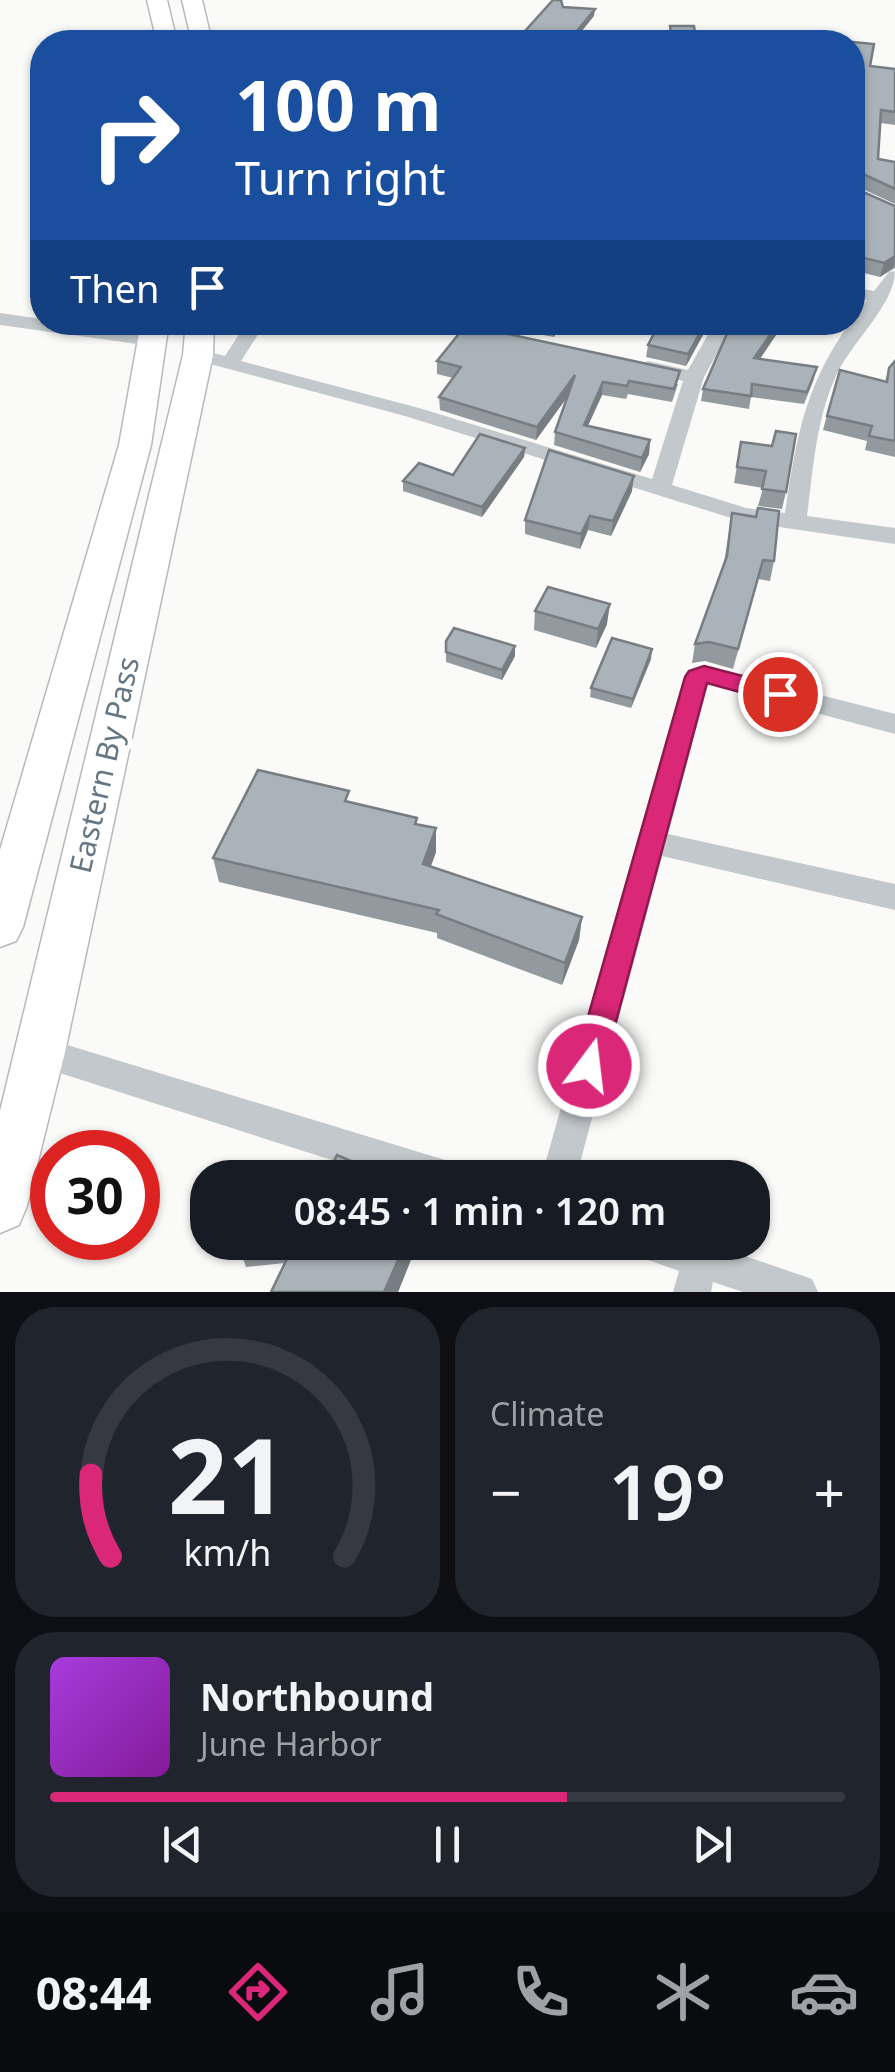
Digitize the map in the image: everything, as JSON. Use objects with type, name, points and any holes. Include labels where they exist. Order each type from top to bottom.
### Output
[{"type":"main road","points":[[157,0],[164,30]]},
{"type":"main road","points":[[192,0],[199,30]]},
{"type":"main road","name":"Eastern By Pass","points":[[0,927],[135,444],[153,335]]},
{"type":"main road","name":"Eastern By Pass","points":[[0,1206],[41,1052],[209,347]]},
{"type":"street","points":[[865,316],[895,276]]},
{"type":"street","points":[[865,294],[879,297]]},
{"type":"street","points":[[0,318],[30,321]]},
{"type":"street","points":[[209,347],[232,335]]},
{"type":"street","points":[[509,335],[524,341]]},
{"type":"street","points":[[660,490],[694,377],[718,335]]},
{"type":"street","points":[[795,524],[813,412],[824,379],[851,335]]},
{"type":"street","points":[[209,347],[744,515],[895,536]]},
{"type":"street","points":[[618,361],[694,377]]},
{"type":"street","points":[[563,1160],[697,677],[701,674],[895,724]]},
{"type":"street","points":[[651,842],[895,897]]},
{"type":"street","points":[[41,1052],[386,1160]]},
{"type":"street","points":[[673,1260],[696,1276],[799,1292]]},
{"type":"building","points":[[553,0],[561,0],[563,7],[595,9],[578,30],[526,30]]},
{"type":"building","points":[[670,26],[694,26],[694,30],[670,30]]},
{"type":"building","points":[[865,43],[874,44],[870,66],[895,69],[895,112],[881,110],[878,159],[895,162],[895,189],[865,175]]},
{"type":"building","points":[[865,193],[895,206],[895,256],[884,263],[865,258]]},
{"type":"building","points":[[458,335],[513,335],[680,371],[674,389],[629,381],[627,386],[603,382],[584,425],[650,440],[642,458],[555,432],[575,375],[537,427],[439,397],[461,367],[437,361]]},
{"type":"building","points":[[653,335],[699,335],[688,354],[648,345]]},
{"type":"building","points":[[726,335],[770,335],[754,358],[817,367],[807,392],[752,384],[751,396],[703,389]]},
{"type":"building","points":[[895,361],[895,441],[869,436],[872,426],[827,416],[840,370],[887,382],[889,368]]},
{"type":"building","points":[[776,431],[796,434],[786,492],[762,489],[766,471],[737,467],[741,442],[772,446]]},
{"type":"building","points":[[480,434],[525,448],[482,507],[403,481],[419,463],[453,475]]},
{"type":"building","points":[[549,450],[634,476],[613,521],[590,516],[581,534],[525,520]]},
{"type":"building","points":[[758,508],[779,511],[774,561],[763,560],[738,649],[709,642],[695,644],[727,556],[732,513],[756,517]]},
{"type":"building","points":[[548,587],[610,604],[598,629],[535,611]]},
{"type":"building","points":[[454,628],[515,646],[502,670],[446,652],[446,641]]},
{"type":"building","points":[[612,638],[652,649],[633,699],[591,688]]},
{"type":"building","points":[[258,770],[349,791],[345,801],[417,818],[415,824],[436,828],[423,864],[582,917],[565,963],[436,914],[439,910],[213,858]]},
{"type":"building","points":[[286,1260],[398,1260],[384,1292],[271,1292]]},
{"type":"route","points":[[589,1066],[697,677],[704,674],[780,694]]}]
